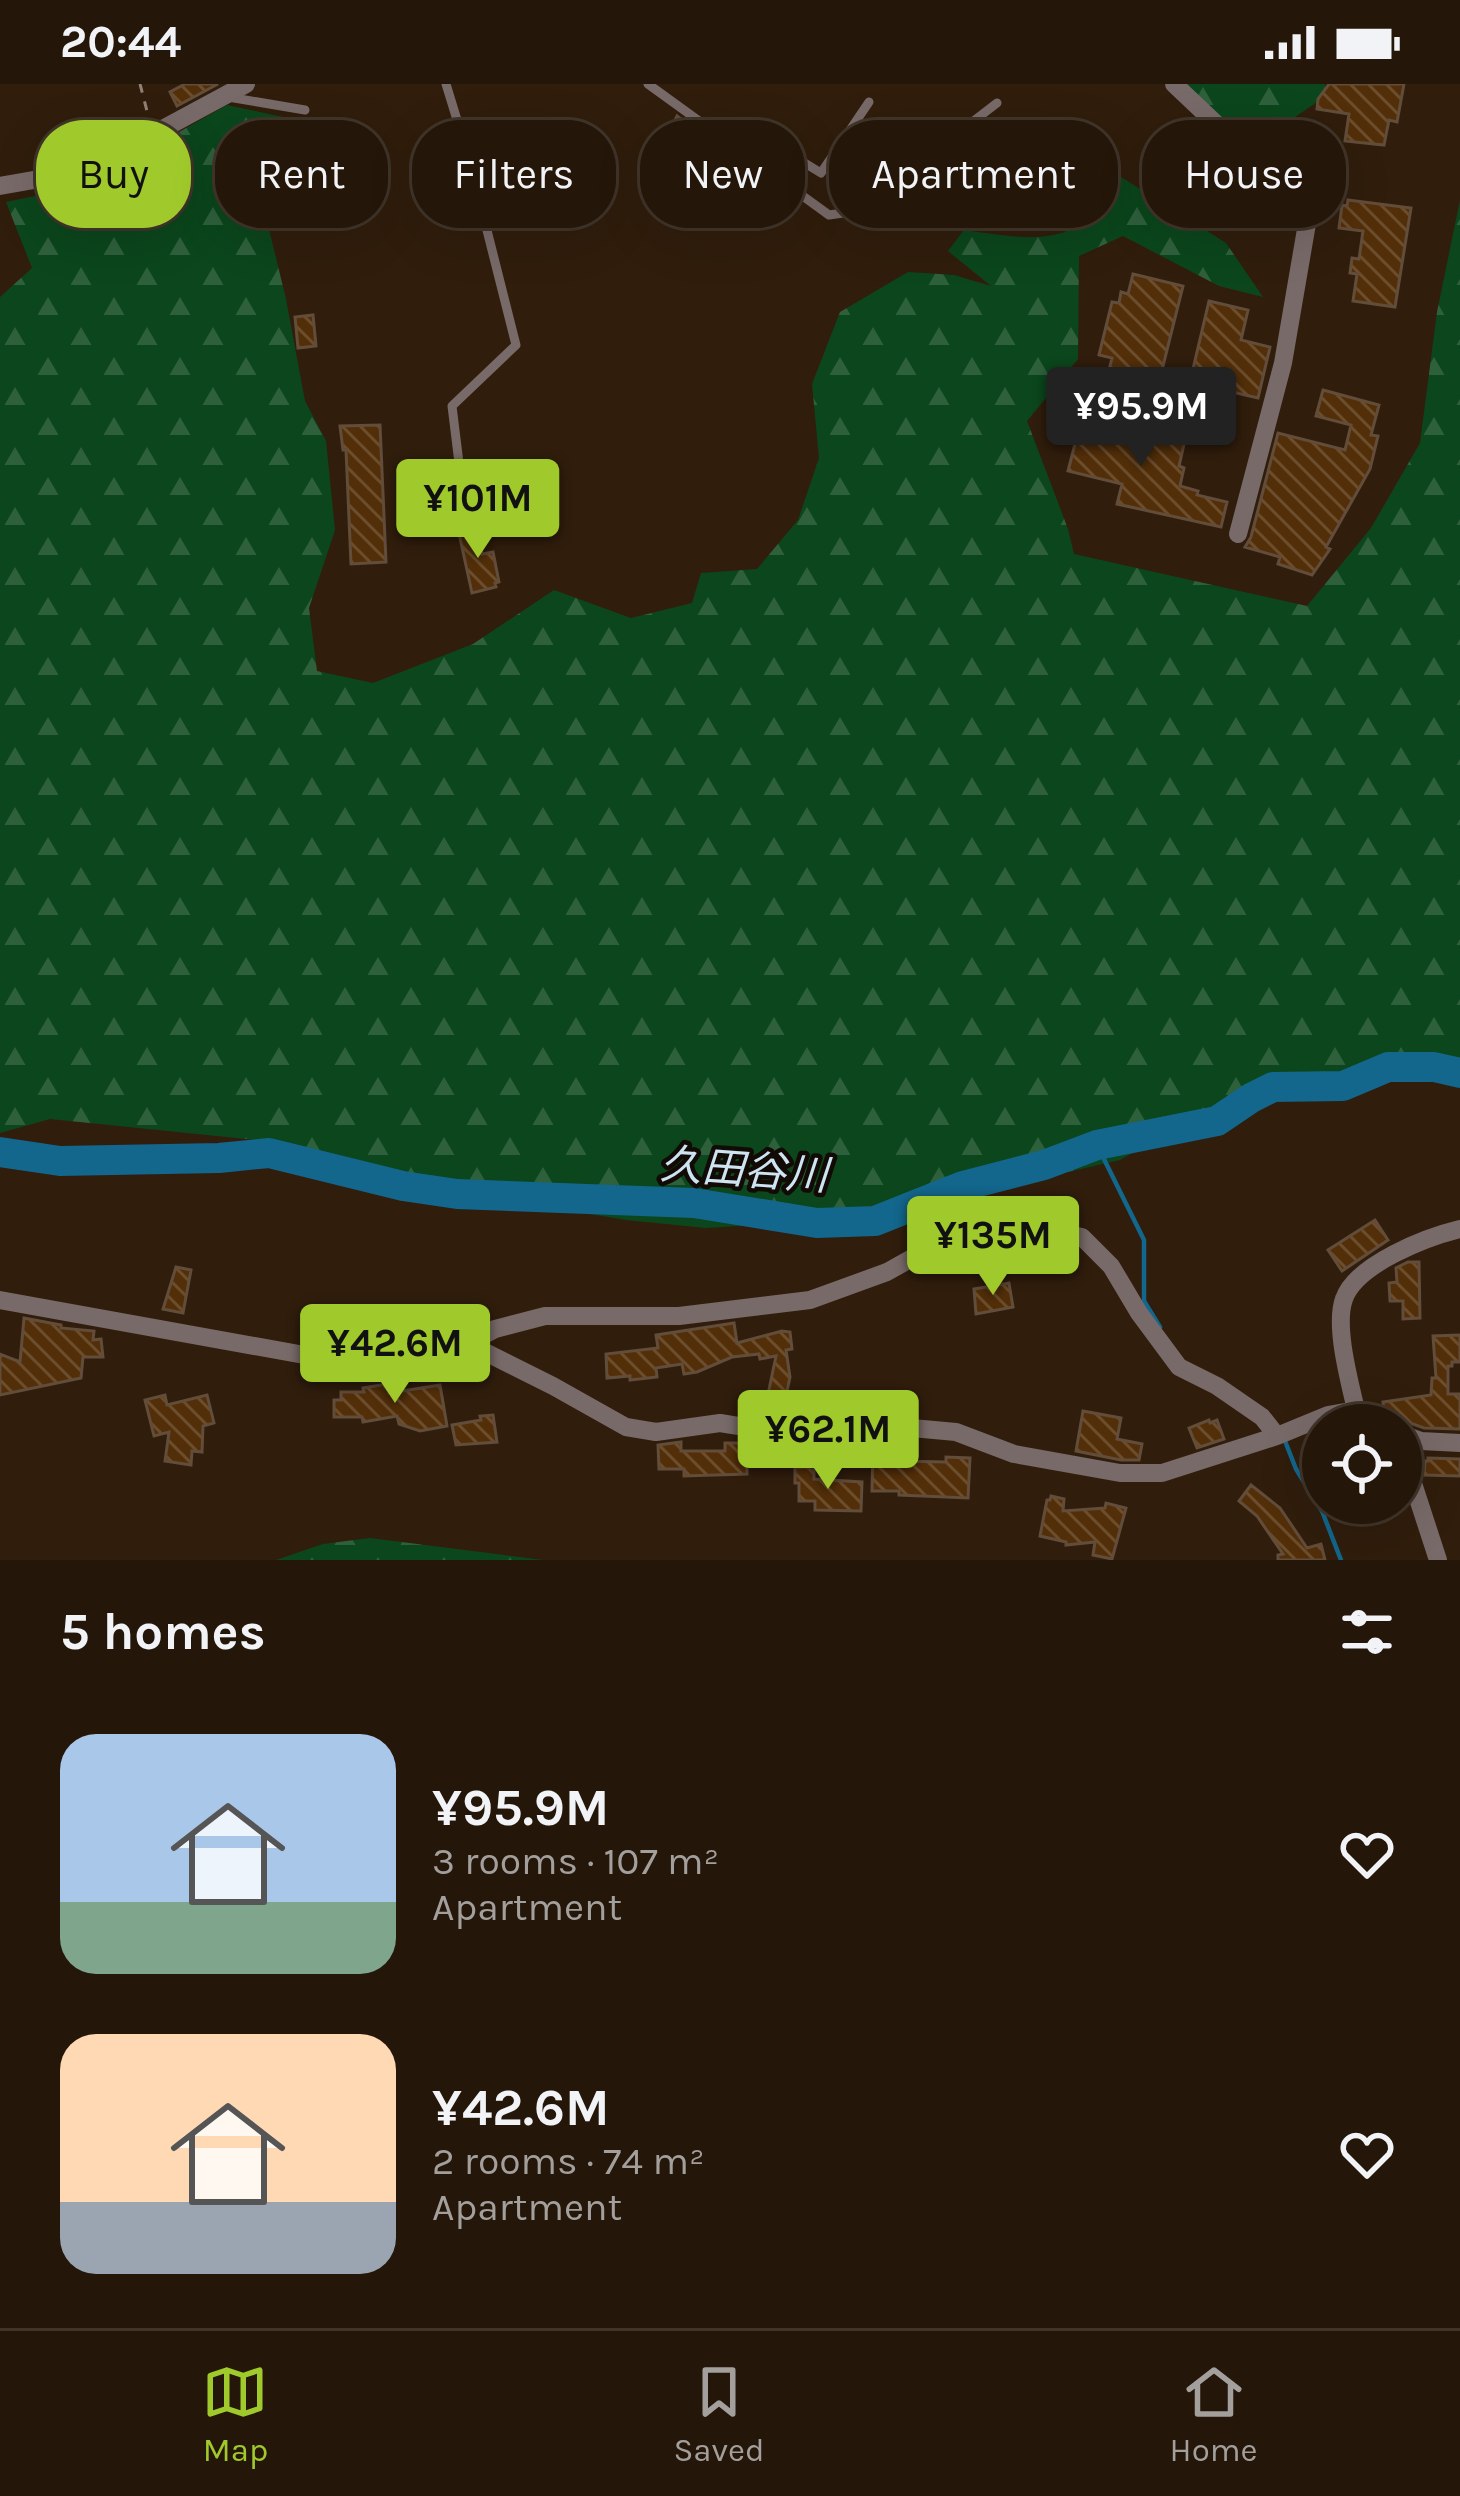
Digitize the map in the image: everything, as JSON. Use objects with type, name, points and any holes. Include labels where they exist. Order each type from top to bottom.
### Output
[{"type":"street","points":[[179,120],[246,84]]},
{"type":"street","points":[[1174,84],[1231,138],[1287,144],[1306,154],[1315,177],[1283,363],[1238,534]]},
{"type":"street","points":[[0,186],[36,180]]},
{"type":"street","points":[[1356,1404],[1341,1318],[1344,1297],[1360,1278],[1404,1248],[1428,1236],[1460,1229]]},
{"type":"street","points":[[0,1300],[387,1370],[545,1316],[679,1316],[810,1300],[887,1272],[928,1249],[1056,1232],[1082,1237],[1111,1267],[1179,1367],[1262,1417],[1277,1436]]},
{"type":"street","points":[[465,1345],[626,1427],[656,1432],[720,1423],[836,1442],[912,1428],[956,1432],[1014,1454],[1120,1473],[1162,1473],[1302,1426]]},
{"type":"street","points":[[1422,1438],[1460,1443]]},
{"type":"street","points":[[1422,1511],[1438,1560]]},
{"type":"lane","points":[[446,84],[516,345],[452,406],[465,512]]},
{"type":"lane","points":[[648,84],[699,120]]},
{"type":"lane","points":[[222,97],[305,110]]},
{"type":"lane","points":[[805,162],[821,172],[869,102]]},
{"type":"lane","points":[[805,197],[829,215],[886,207],[923,160],[997,103]]},
{"type":"path","points":[[140,84],[149,120]]},
{"type":"green space","points":[[1187,84],[1325,84],[1326,96],[1292,120],[1219,117]]},
{"type":"green space","points":[[227,105],[297,120],[215,120],[215,228],[269,228],[305,401],[326,441],[335,530],[309,608],[317,671],[373,683],[473,644],[554,590],[631,618],[692,603],[701,573],[757,569],[798,520],[819,458],[812,384],[840,312],[908,272],[954,275],[991,286],[948,251],[964,230],[1024,237],[1073,228],[1118,228],[1118,175],[1142,190],[1142,228],[1202,228],[1226,243],[1263,297],[1219,286],[1123,236],[1079,256],[1078,359],[1027,421],[1074,554],[1307,606],[1371,528],[1420,443],[1437,312],[1460,200],[1460,1072],[1401,1063],[1338,1081],[1266,1083],[1228,1110],[1183,1125],[1120,1160],[978,1197],[788,1223],[706,1228],[495,1198],[257,1140],[50,1119],[0,1133],[0,297],[32,268],[6,202],[36,196],[36,228],[191,228],[191,125]]},
{"type":"green space","points":[[370,1538],[543,1560],[276,1560],[323,1544]]},
{"type":"building","points":[[185,84],[218,84],[177,106],[170,92]]},
{"type":"building","points":[[1329,84],[1404,84],[1397,122],[1389,120],[1384,145],[1346,141],[1349,114],[1317,109]]},
{"type":"building","points":[[1348,200],[1411,208],[1395,307],[1353,301],[1357,274],[1350,273],[1352,258],[1359,259],[1363,231],[1339,228],[1346,228]]},
{"type":"building","points":[[1133,274],[1183,286],[1159,382],[1109,370],[1112,358],[1099,355],[1112,302],[1119,303],[1121,292],[1128,294]]},
{"type":"building","points":[[1209,301],[1248,310],[1241,340],[1270,347],[1258,398],[1189,386]]},
{"type":"building","points":[[313,315],[316,346],[298,348],[295,317]]},
{"type":"building","points":[[1323,390],[1379,405],[1371,435],[1378,436],[1370,469],[1312,575],[1278,564],[1280,557],[1245,547],[1278,433],[1345,450],[1351,425],[1316,416]]},
{"type":"building","points":[[1083,413],[1185,440],[1180,486],[1227,502],[1221,527],[1117,504],[1122,484],[1068,471]]},
{"type":"building","points":[[380,425],[386,562],[351,564],[346,450],[340,426]]},
{"type":"building","points":[[477,526],[482,554],[493,552],[499,582],[472,593],[458,529]]},
{"type":"building","points":[[1375,1220],[1388,1240],[1342,1271],[1328,1250]]},
{"type":"building","points":[[1419,1262],[1420,1318],[1403,1319],[1403,1301],[1390,1301],[1389,1283],[1397,1282],[1396,1268]]},
{"type":"building","points":[[176,1267],[191,1270],[183,1313],[163,1309]]},
{"type":"building","points":[[1009,1283],[1013,1307],[976,1314],[974,1289]]},
{"type":"building","points":[[24,1318],[94,1331],[93,1340],[101,1339],[103,1357],[83,1357],[81,1378],[0,1395],[0,1354],[20,1362]]},
{"type":"building","points":[[734,1323],[737,1343],[790,1332],[792,1349],[786,1350],[790,1377],[781,1419],[755,1415],[761,1403],[766,1404],[776,1356],[732,1357],[684,1374],[682,1364],[656,1368],[657,1377],[607,1378],[606,1354],[658,1348],[656,1335]]},
{"type":"building","points":[[1460,1335],[1460,1362],[1448,1366],[1448,1394],[1460,1394],[1460,1429],[1422,1427],[1422,1404],[1383,1404],[1431,1395],[1432,1378],[1436,1378],[1433,1336]]},
{"type":"building","points":[[387,1384],[389,1393],[440,1385],[447,1426],[420,1431],[399,1424],[397,1416],[363,1422],[362,1417],[334,1417],[334,1400],[341,1400],[341,1392],[364,1392],[363,1388]]},
{"type":"building","points":[[165,1395],[167,1405],[207,1395],[214,1423],[203,1426],[202,1452],[192,1451],[191,1465],[165,1461],[169,1432],[154,1436],[145,1400]]},
{"type":"building","points":[[1083,1411],[1121,1418],[1117,1439],[1142,1444],[1139,1460],[1076,1451]]},
{"type":"building","points":[[493,1415],[497,1442],[456,1445],[452,1425]]},
{"type":"building","points":[[1217,1420],[1224,1439],[1197,1448],[1189,1428]]},
{"type":"building","points":[[681,1442],[681,1451],[725,1451],[725,1443],[747,1443],[747,1474],[684,1476],[684,1469],[659,1469],[658,1445]]},
{"type":"building","points":[[873,1450],[899,1451],[898,1461],[970,1458],[968,1498],[872,1491]]},
{"type":"building","points":[[1428,1458],[1460,1459],[1460,1476],[1424,1475]]},
{"type":"building","points":[[795,1467],[814,1467],[814,1479],[862,1482],[861,1511],[815,1510],[815,1501],[799,1501]]},
{"type":"building","points":[[1251,1485],[1280,1508],[1307,1548],[1321,1544],[1325,1560],[1278,1560],[1283,1554],[1257,1516],[1239,1501]]},
{"type":"building","points":[[1051,1496],[1064,1499],[1063,1511],[1105,1508],[1106,1503],[1126,1508],[1112,1559],[1093,1555],[1095,1542],[1066,1545],[1040,1536]]},
{"type":"waterway","name":"久田谷川","points":[[0,1152],[60,1161],[269,1153],[403,1186],[457,1194],[694,1203],[817,1223],[875,1221],[963,1186],[1044,1165],[1097,1145],[1217,1121],[1273,1087],[1343,1086],[1388,1067],[1434,1067],[1460,1073]]},
{"type":"waterway","points":[[1097,1145],[1144,1240],[1144,1301],[1160,1327]]},
{"type":"waterway","points":[[1285,1441],[1322,1511],[1341,1560]]}]
